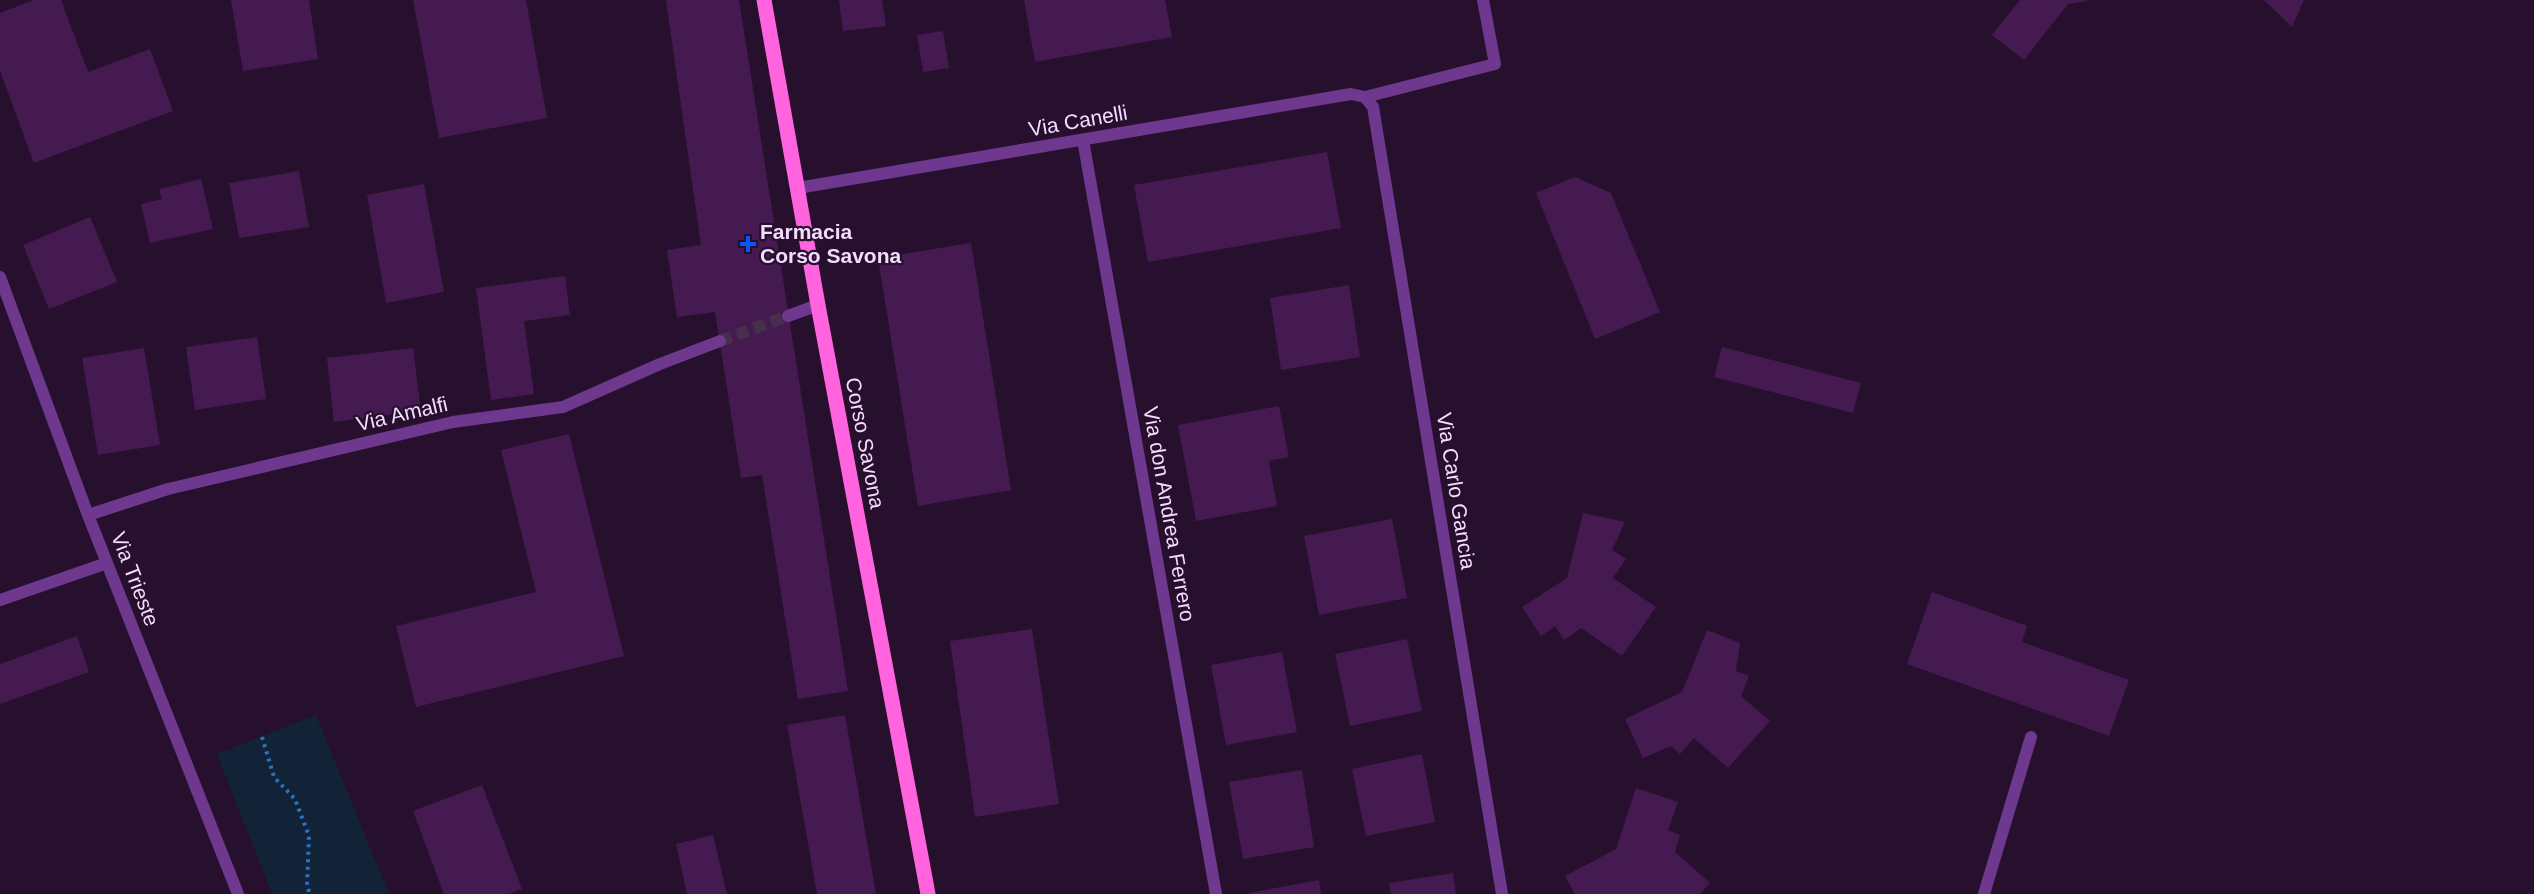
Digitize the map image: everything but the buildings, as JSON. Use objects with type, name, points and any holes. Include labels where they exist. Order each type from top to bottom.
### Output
[{"type":"main road","name":"Corso Savona","points":[[764,0],[818,306],[928,894]]},
{"type":"street","name":"Via Canelli","points":[[798,188],[1351,94],[1365,97],[1495,64],[1483,0]]},
{"type":"street","name":"Via Carlo Gancia","points":[[1365,97],[1373,107],[1502,894]]},
{"type":"street","name":"Via don Andrea Ferrero","points":[[1083,140],[1216,894]]},
{"type":"street","name":"Via Trieste","points":[[0,277],[88,515],[238,894]]},
{"type":"street","points":[[788,316],[818,306]]},
{"type":"street","name":"Via Amalfi","points":[[88,515],[168,489],[453,422],[563,407],[660,364],[720,341]]},
{"type":"street","points":[[0,600],[107,563]]},
{"type":"street","points":[[1984,894],[2031,737]]},
{"type":"path","points":[[262,737],[274,777],[295,799],[309,836],[307,886],[310,894]]},
{"type":"shaded area","points":[[316,715],[389,894],[272,894],[217,754]]},
{"type":"tunnel","points":[[720,341],[788,316]]},
{"type":"place","name":"Farmacia Corso Savona","points":[[748,244]]}]
